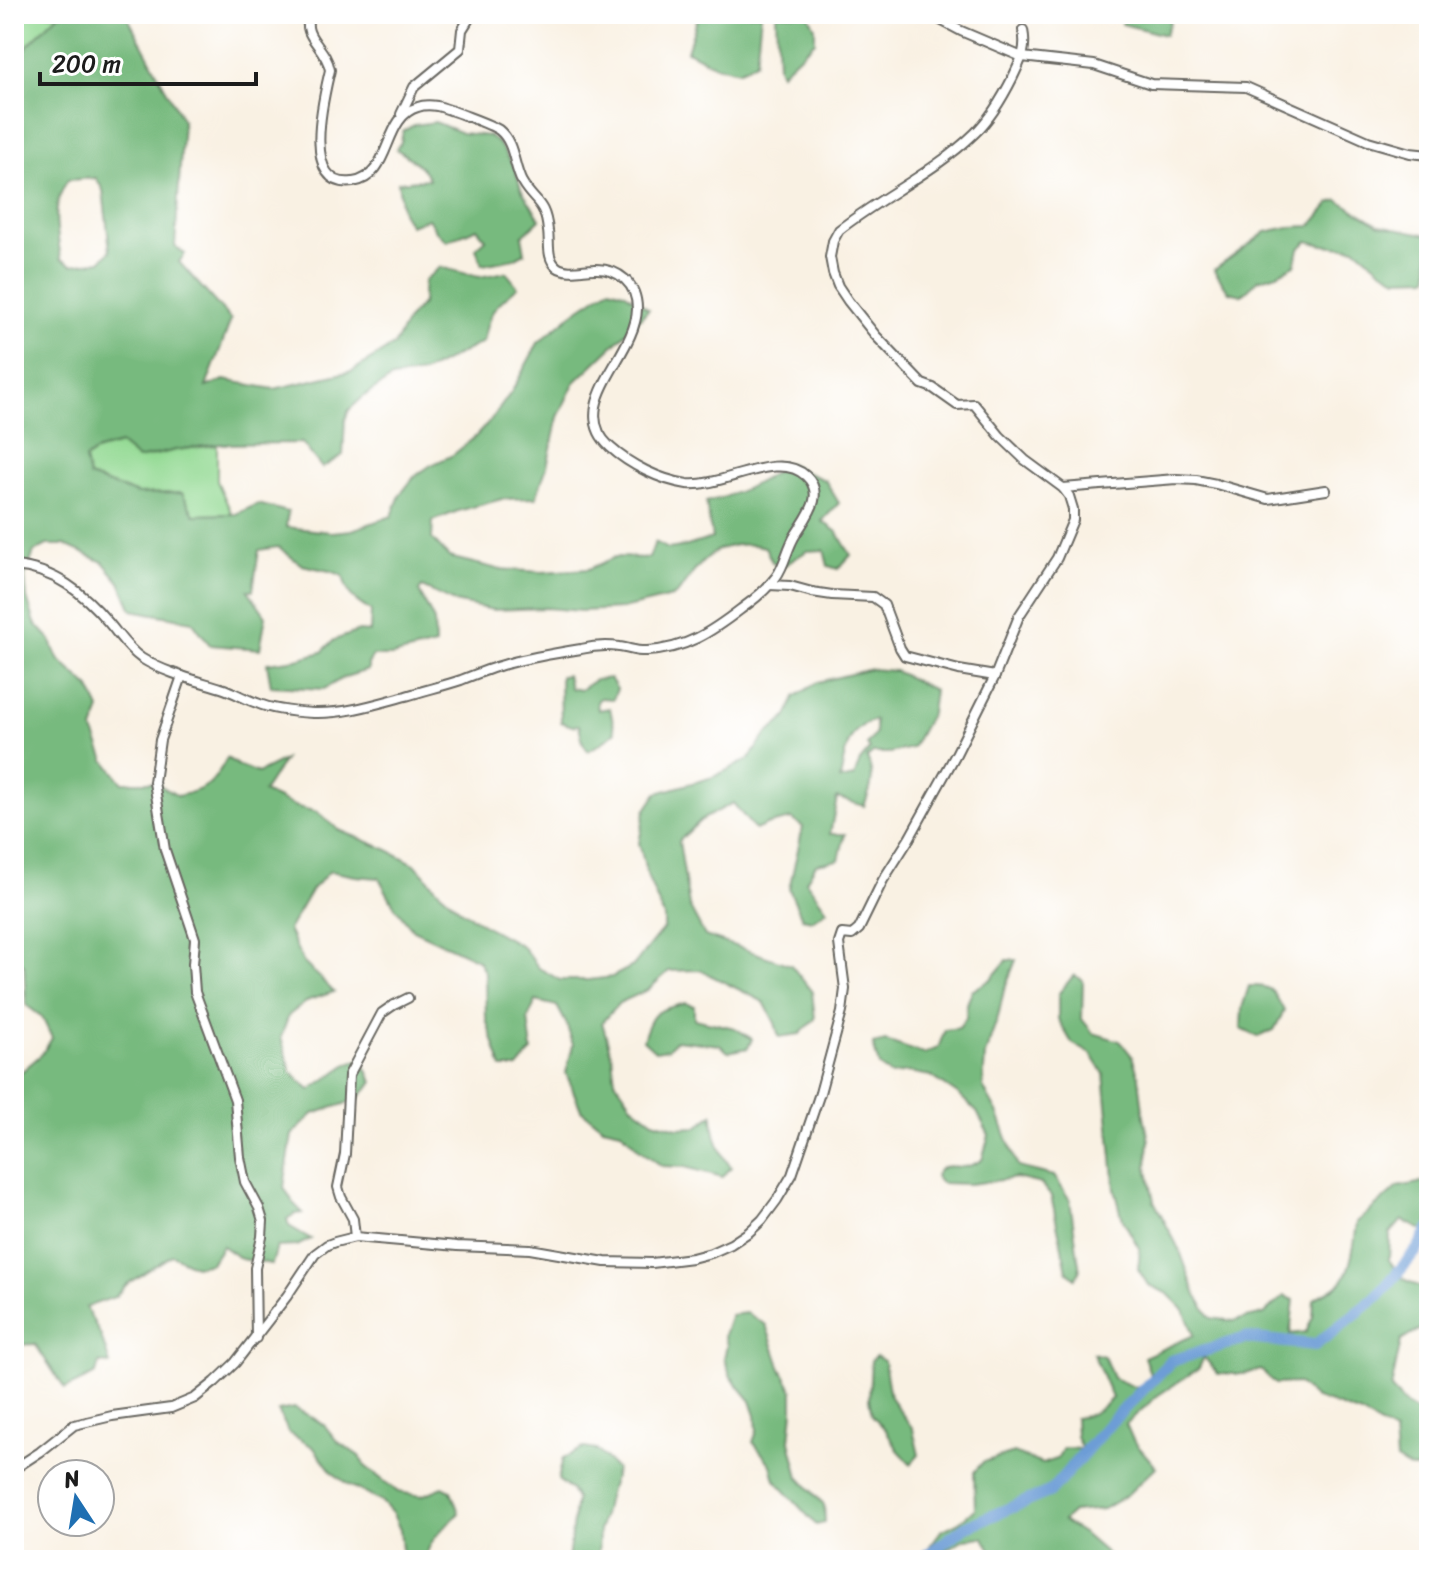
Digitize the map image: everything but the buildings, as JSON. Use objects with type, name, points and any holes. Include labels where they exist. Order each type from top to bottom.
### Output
[{"type":"street","points":[[310,14],[306,26],[308,32],[328,59],[330,70],[318,143],[323,166],[336,179],[344,182],[362,179],[379,164],[414,87],[460,49],[462,30],[472,14]]},
{"type":"street","points":[[929,14],[1022,57],[1094,65],[1151,84],[1246,87],[1368,141],[1429,155]]},
{"type":"street","points":[[14,1469],[74,1425],[171,1408],[195,1398],[235,1363],[256,1339],[315,1254],[327,1245],[355,1237],[530,1249],[605,1262],[652,1263],[692,1258],[731,1244],[762,1220],[777,1200],[792,1175],[820,1093],[842,1012],[844,979],[840,937],[842,934],[852,935],[859,929],[883,880],[956,754],[995,676],[1019,616],[1057,558],[1073,520],[1069,496],[1063,488],[1025,460],[974,404],[957,405],[922,384],[876,336],[838,286],[830,257],[839,230],[977,132],[1008,87],[1022,57],[1026,42],[1023,30]]},
{"type":"street","points":[[14,566],[39,571],[66,582],[98,610],[140,657],[261,705],[313,713],[367,707],[505,664],[556,653],[607,645],[641,652],[687,643],[718,627],[769,585],[781,570],[788,548],[814,502],[815,487],[808,478],[790,467],[773,466],[720,481],[684,484],[630,462],[607,444],[599,432],[595,409],[599,393],[624,352],[636,322],[636,298],[629,282],[608,270],[564,270],[557,267],[549,250],[543,207],[523,183],[511,146],[497,129],[435,105],[411,109],[397,122]]},
{"type":"street","points":[[1063,488],[1176,479],[1216,484],[1268,499],[1326,490]]},
{"type":"street","points":[[781,570],[790,586]]},
{"type":"street","points":[[769,585],[790,586],[822,594],[873,597],[884,605],[905,656],[995,676]]},
{"type":"street","points":[[182,676],[160,740],[154,782],[165,850],[195,939],[195,992],[235,1100],[245,1182],[263,1221],[255,1268],[256,1339]]},
{"type":"street","points":[[355,1237],[353,1219],[338,1187],[345,1154],[349,1075],[382,1013],[408,998]]},
{"type":"green space","points":[[14,14],[59,14],[28,45],[20,58],[20,75],[14,79]]},
{"type":"green space","points":[[59,14],[126,14],[183,121],[175,246],[185,254],[179,262],[231,320],[206,387],[224,380],[274,389],[352,371],[394,345],[408,319],[422,304],[424,281],[440,267],[479,277],[506,272],[518,287],[494,310],[483,342],[423,373],[392,378],[363,397],[349,410],[345,420],[343,455],[322,468],[302,443],[219,444],[138,459],[120,444],[98,450],[85,459],[89,477],[138,494],[182,493],[194,515],[236,514],[258,504],[288,512],[286,527],[331,532],[352,530],[392,516],[400,495],[414,477],[453,455],[491,420],[512,391],[538,343],[577,310],[610,288],[624,292],[649,309],[574,383],[558,417],[536,498],[502,499],[458,511],[433,521],[432,539],[449,557],[498,569],[542,572],[589,569],[615,557],[649,558],[655,542],[668,549],[712,538],[706,502],[750,487],[789,463],[825,480],[839,503],[822,521],[837,532],[851,555],[838,569],[828,566],[824,550],[807,551],[782,567],[772,562],[765,547],[727,547],[704,561],[672,597],[622,609],[493,610],[454,602],[422,587],[419,591],[434,621],[435,645],[392,656],[373,656],[368,670],[345,677],[324,689],[271,686],[267,663],[322,652],[334,640],[359,631],[370,632],[371,611],[352,597],[343,576],[302,565],[278,547],[259,550],[253,590],[248,590],[266,616],[260,649],[210,645],[192,621],[132,610],[120,582],[103,562],[65,545],[47,545],[34,552],[25,577],[27,598],[35,623],[50,639],[58,659],[90,688],[100,709],[93,730],[105,760],[122,782],[154,782],[178,796],[208,784],[227,758],[258,773],[284,760],[263,792],[317,812],[339,830],[415,864],[461,910],[522,946],[539,968],[560,980],[589,980],[612,977],[633,966],[664,928],[664,917],[648,878],[639,843],[645,811],[657,793],[713,777],[748,760],[767,734],[787,717],[795,697],[818,682],[871,669],[895,671],[934,690],[931,713],[912,748],[873,753],[867,758],[872,782],[864,806],[837,798],[830,834],[845,834],[839,860],[816,864],[806,881],[827,910],[812,920],[802,918],[789,889],[803,827],[792,819],[755,830],[733,803],[701,820],[679,841],[689,906],[705,936],[791,965],[812,992],[815,1019],[800,1034],[779,1037],[764,1002],[700,970],[669,971],[648,990],[619,1003],[602,1022],[615,1080],[633,1106],[653,1121],[678,1128],[697,1127],[713,1114],[718,1142],[731,1167],[723,1177],[685,1167],[662,1166],[621,1131],[603,1127],[581,1110],[566,1073],[573,1045],[557,1006],[536,1001],[528,1018],[532,1051],[518,1068],[502,1068],[486,1019],[485,973],[478,960],[413,930],[395,907],[379,878],[330,871],[312,889],[288,930],[303,962],[334,992],[309,1000],[289,1015],[281,1037],[291,1072],[310,1090],[349,1063],[361,1059],[373,1082],[357,1100],[313,1114],[292,1135],[284,1187],[303,1213],[287,1219],[289,1226],[311,1239],[297,1246],[277,1247],[272,1264],[241,1259],[222,1246],[211,1263],[195,1266],[172,1255],[127,1284],[115,1297],[86,1307],[101,1336],[110,1364],[99,1363],[96,1374],[65,1389],[35,1344],[14,1345],[14,1078],[42,1054],[52,1038],[42,1017],[26,1005],[24,964],[14,964],[14,79],[20,75],[20,58],[28,45]],"holes":[[[96,178],[103,190],[110,251],[101,261],[72,265],[61,259],[56,218],[59,199],[68,180]],[[875,720],[875,734],[867,745],[870,749],[860,761],[854,777],[840,780],[852,735]]]},
{"type":"green space","points":[[699,14],[761,14],[756,62],[738,71],[714,65],[687,51]]},
{"type":"green space","points":[[776,14],[808,14],[815,27],[815,41],[781,73],[778,67]]},
{"type":"green space","points":[[1121,14],[1163,14],[1170,21],[1165,35],[1122,24]]},
{"type":"green space","points":[[435,122],[462,133],[489,136],[499,144],[515,168],[521,189],[540,219],[522,236],[525,253],[514,259],[482,265],[476,248],[486,239],[477,228],[447,241],[428,219],[410,225],[402,212],[398,182],[429,179],[419,165],[396,149],[403,131],[414,125]]},
{"type":"green space","points":[[1338,200],[1380,225],[1429,235],[1429,277],[1397,278],[1356,248],[1308,241],[1299,249],[1295,265],[1258,280],[1242,295],[1229,292],[1214,270],[1266,232],[1311,226],[1330,203]]},
{"type":"green space","points":[[120,444],[138,459],[217,445],[217,481],[232,514],[194,515],[182,493],[138,494],[89,477],[84,459],[98,450]]},
{"type":"green space","points":[[567,675],[570,688],[580,690],[595,680],[610,678],[617,689],[613,699],[600,698],[597,702],[598,710],[610,708],[615,732],[588,751],[579,725],[561,722],[560,676]]},
{"type":"green space","points":[[1007,960],[1016,960],[985,1055],[983,1087],[997,1112],[1018,1167],[1054,1176],[1070,1200],[1080,1272],[1075,1278],[1067,1271],[1051,1196],[1041,1184],[1016,1178],[970,1184],[941,1183],[935,1177],[943,1167],[965,1167],[982,1160],[989,1135],[977,1112],[931,1076],[907,1072],[891,1075],[879,1066],[873,1044],[886,1041],[924,1054],[938,1048],[945,1030],[959,1028],[966,1018],[972,991],[991,979]]},
{"type":"green space","points":[[1074,975],[1083,980],[1082,1019],[1093,1033],[1120,1041],[1132,1056],[1139,1077],[1149,1141],[1147,1166],[1154,1201],[1180,1251],[1196,1295],[1211,1318],[1234,1321],[1264,1314],[1284,1296],[1294,1300],[1290,1334],[1306,1332],[1313,1317],[1314,1299],[1342,1281],[1348,1269],[1357,1222],[1398,1187],[1429,1181],[1429,1234],[1402,1220],[1390,1234],[1389,1260],[1404,1279],[1429,1291],[1429,1324],[1401,1341],[1391,1389],[1407,1406],[1429,1419],[1429,1469],[1411,1469],[1396,1460],[1394,1433],[1361,1414],[1313,1397],[1298,1383],[1275,1384],[1261,1370],[1244,1374],[1218,1374],[1204,1357],[1199,1368],[1157,1396],[1126,1424],[1133,1440],[1156,1467],[1127,1495],[1103,1509],[1073,1512],[1063,1521],[1114,1560],[998,1560],[983,1537],[964,1539],[935,1557],[926,1551],[941,1531],[975,1509],[974,1472],[983,1462],[1014,1453],[1042,1464],[1057,1459],[1063,1448],[1082,1449],[1076,1437],[1075,1418],[1095,1412],[1112,1398],[1093,1353],[1104,1356],[1113,1378],[1144,1391],[1150,1374],[1144,1357],[1194,1335],[1184,1310],[1167,1293],[1148,1285],[1138,1269],[1140,1250],[1123,1220],[1115,1189],[1104,1074],[1091,1054],[1072,1043],[1058,1019],[1058,994]]},
{"type":"green space","points":[[1249,986],[1268,988],[1284,1011],[1274,1030],[1258,1037],[1241,1029],[1242,1008]]},
{"type":"green space","points":[[685,1003],[694,1006],[694,1019],[735,1028],[752,1039],[748,1048],[728,1052],[720,1045],[676,1040],[668,1049],[655,1051],[643,1040],[652,1017]]},
{"type":"green space","points":[[747,1313],[766,1325],[781,1369],[793,1390],[790,1441],[799,1477],[824,1505],[825,1523],[816,1525],[775,1480],[771,1465],[753,1442],[757,1431],[751,1401],[731,1377],[724,1358],[727,1345],[724,1335],[731,1315]]},
{"type":"green space","points":[[876,1356],[884,1361],[890,1397],[913,1429],[919,1455],[911,1464],[872,1415],[869,1399],[871,1360]]},
{"type":"green space","points":[[294,1408],[325,1426],[337,1441],[359,1456],[365,1466],[398,1492],[421,1496],[443,1487],[451,1491],[459,1513],[434,1540],[425,1560],[403,1560],[400,1530],[393,1514],[382,1502],[347,1484],[333,1473],[313,1447],[289,1433],[278,1411]]},
{"type":"green space","points":[[584,1448],[597,1450],[616,1469],[599,1529],[598,1560],[568,1560],[576,1499],[571,1490],[558,1480],[563,1458]]},
{"type":"waterway","points":[[920,1560],[965,1527],[1051,1491],[1107,1426],[1171,1361],[1246,1338],[1315,1345],[1377,1297],[1417,1250],[1429,1230]]}]
